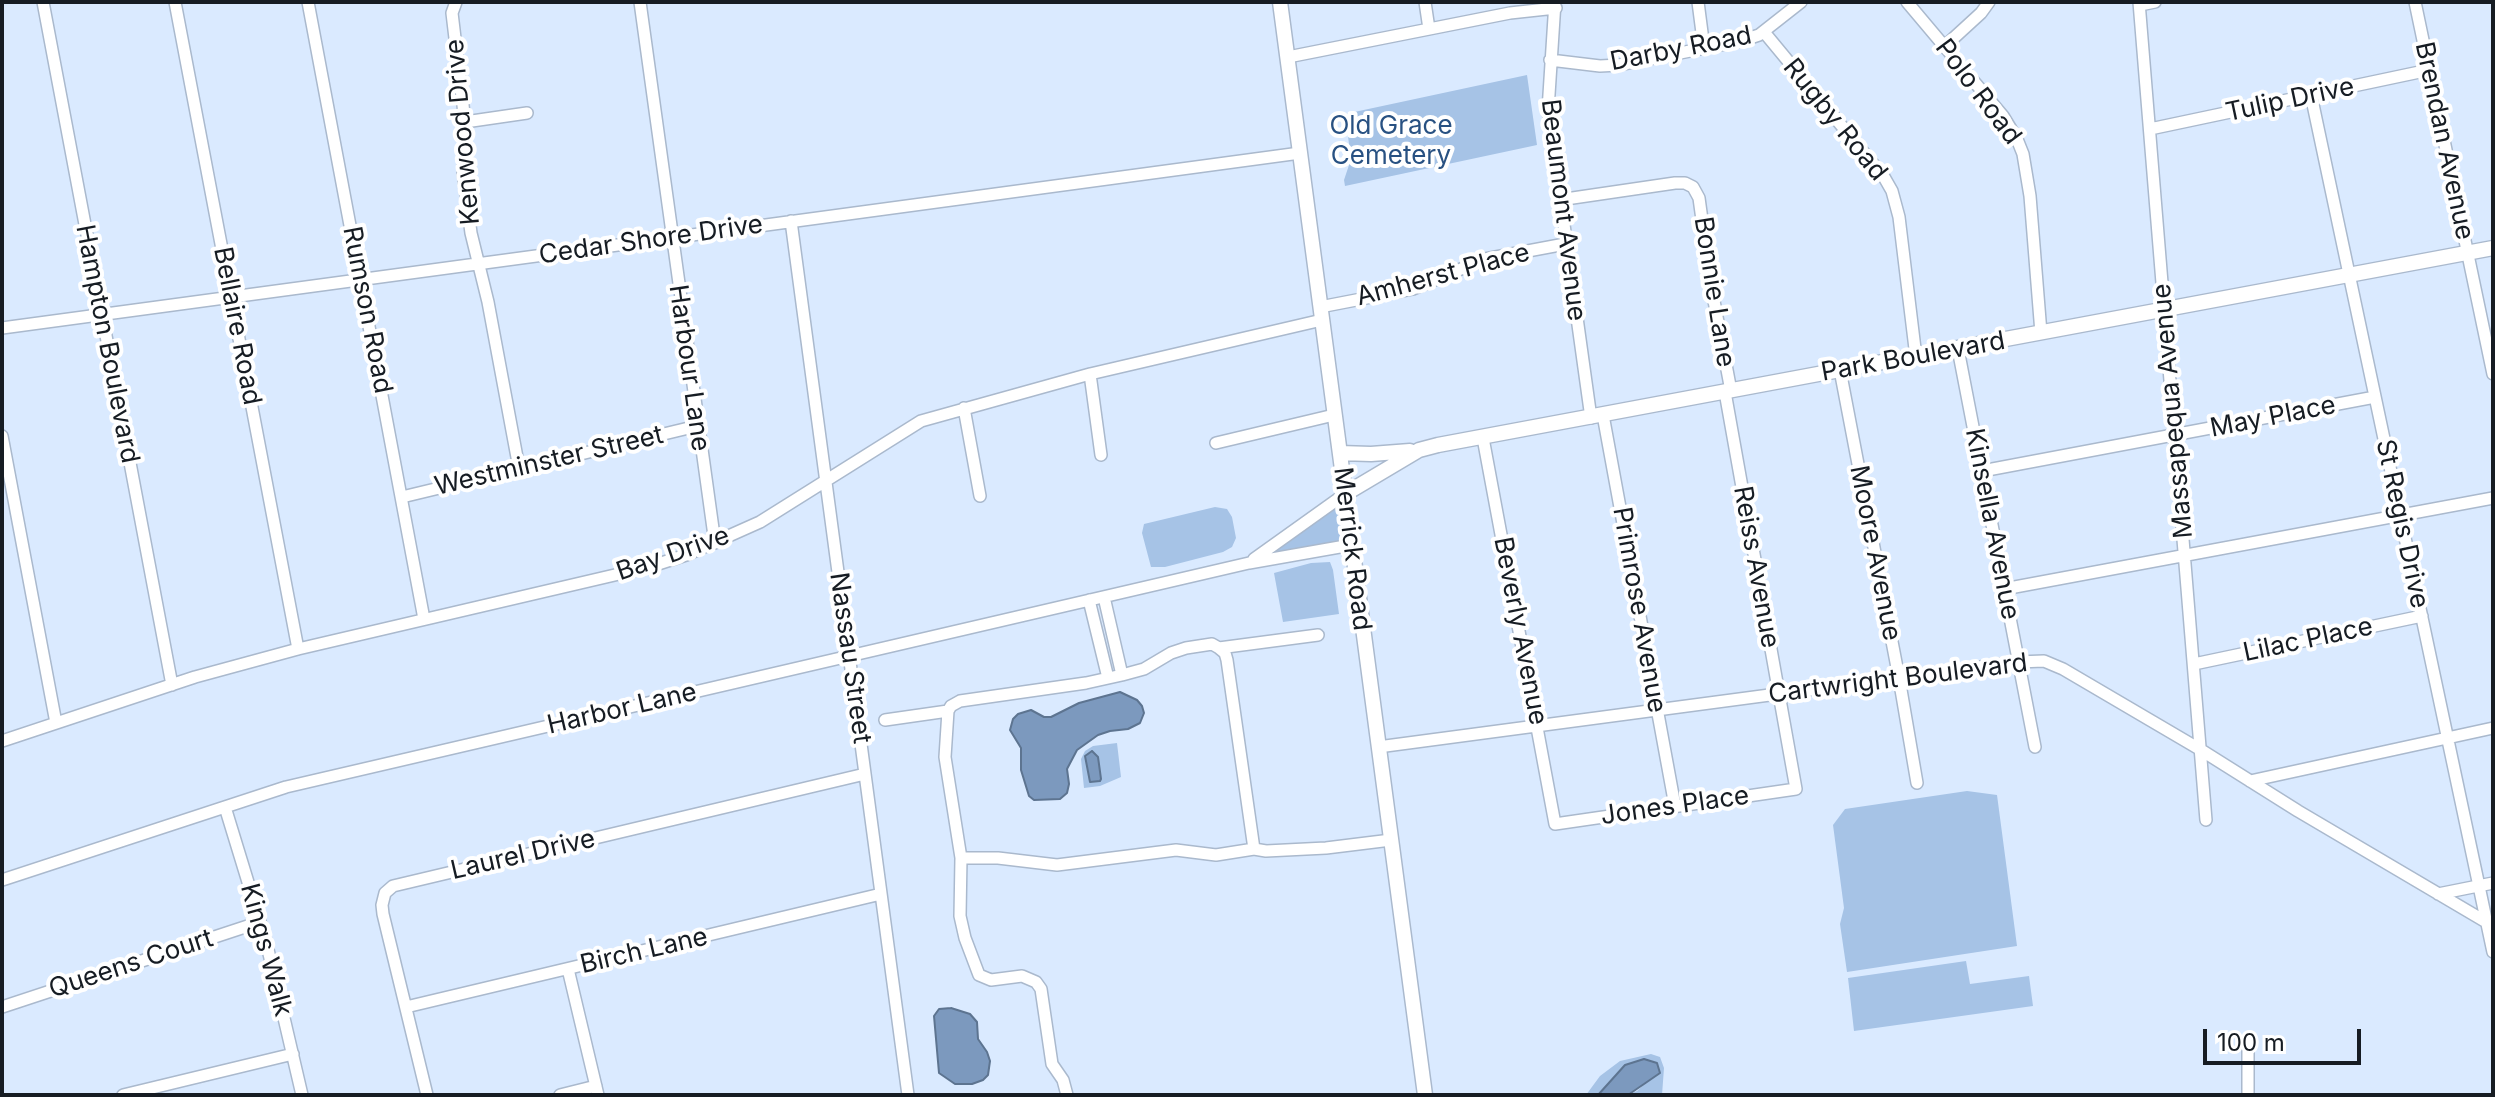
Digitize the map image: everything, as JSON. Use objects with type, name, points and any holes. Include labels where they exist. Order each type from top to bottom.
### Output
[{"type":"main road","name":"Merrick Road","points":[[1280,2],[1425,1095]]},
{"type":"main road","name":"Park Boulevard","points":[[1345,494],[1419,450],[2493,248]]},
{"type":"main road","points":[[1340,453],[1419,450]]},
{"type":"street","name":"Hampton Boulevard","points":[[43,2],[172,685]]},
{"type":"street","name":"Bellaire Road","points":[[175,2],[298,649]]},
{"type":"street","name":"Rumson Road","points":[[308,2],[424,619]]},
{"type":"street","name":"Kenwood Drive","points":[[456,2],[452,13],[465,122],[463,172],[471,233],[488,302],[519,468]]},
{"type":"street","name":"Harbour Lane","points":[[640,2],[715,543]]},
{"type":"street","points":[[1425,2],[1429,29]]},
{"type":"street","points":[[1698,2],[1704,48]]},
{"type":"street","name":"Darby Road","points":[[1550,60],[1619,65],[1741,41],[1764,32],[1801,2]]},
{"type":"street","name":"Polo Road","points":[[1907,2],[2003,116],[2017,139],[2023,154],[2030,196],[2041,333]]},
{"type":"street","points":[[1945,46],[1989,2]]},
{"type":"street","points":[[2140,4],[2155,2]]},
{"type":"street","name":"Brendan Avenue","points":[[2415,2],[2493,374]]},
{"type":"street","name":"Massapequa Avenue","points":[[2140,4],[2206,820]]},
{"type":"street","points":[[1288,57],[1556,5]]},
{"type":"street","name":"Beaumont Avenue","points":[[1556,5],[1548,110],[1565,244],[1597,416]]},
{"type":"street","name":"Rugby Road","points":[[1764,32],[1884,177],[1892,191],[1899,217],[1916,357]]},
{"type":"street","name":"Tulip Drive","points":[[2150,129],[2429,70]]},
{"type":"street","name":"St Regis Drive","points":[[2311,95],[2479,886],[2490,924],[2493,952]]},
{"type":"street","points":[[465,122],[527,113]]},
{"type":"street","name":"Cedar Shore Drive","points":[[2,328],[1300,153]]},
{"type":"street","name":"Bonnie Lane","points":[[1559,200],[1675,183],[1693,187],[1699,198],[1728,391]]},
{"type":"street","name":"Nassau Street","points":[[791,221],[908,1095]]},
{"type":"street","name":"Amherst Place","points":[[1321,313],[1413,289],[1485,259],[1565,244]]},
{"type":"street","name":"Bay Drive","points":[[2,741],[172,685],[298,649],[649,567],[686,555],[760,522],[921,421],[1321,313]]},
{"type":"street","name":"Kinsella Avenue","points":[[1958,349],[2035,747]]},
{"type":"street","name":"Moore Avenue","points":[[1840,370],[1917,783]]},
{"type":"street","points":[[1090,374],[1101,455]]},
{"type":"street","name":"Reiss Avenue","points":[[1728,391],[1796,789]]},
{"type":"street","name":"May Place","points":[[1982,471],[2375,397]]},
{"type":"street","points":[[964,408],[980,496]]},
{"type":"street","points":[[1216,443],[1334,415]]},
{"type":"street","name":"Primrose Avenue","points":[[1597,416],[1675,806]]},
{"type":"street","name":"Westminster Street","points":[[402,497],[697,426]]},
{"type":"street","points":[[2,436],[56,723]]},
{"type":"street","name":"Beverly Avenue","points":[[1483,438],[1555,824]]},
{"type":"street","name":"Harbor Lane","points":[[1249,563],[1345,494]]},
{"type":"street","points":[[2004,589],[2493,498]]},
{"type":"street","name":"Harbor Lane","points":[[2,880],[286,787],[1249,563],[1351,545]]},
{"type":"street","points":[[1104,597],[1122,675]]},
{"type":"street","points":[[1089,600],[1108,678]]},
{"type":"street","name":"Lilac Place","points":[[2194,664],[2422,616]]},
{"type":"street","points":[[1219,648],[1318,635]]},
{"type":"street","points":[[1067,1095],[1063,1080],[1052,1064],[1043,996],[1036,982],[1022,976],[985,978],[975,969],[965,938],[960,916],[961,858],[946,778],[948,711],[951,706],[960,701],[1122,675],[1144,669],[1171,653],[1212,644],[1227,660],[1254,849]]},
{"type":"street","name":"Cartwright Boulevard","points":[[1378,747],[2044,661],[2063,669],[2201,750],[2490,924]]},
{"type":"street","points":[[885,720],[948,711]]},
{"type":"street","points":[[2250,781],[2493,728]]},
{"type":"street","name":"Laurel Drive","points":[[427,1095],[382,905],[385,893],[393,886],[865,774]]},
{"type":"street","name":"Jones Place","points":[[1555,824],[1796,789]]},
{"type":"street","name":"Kings Walk","points":[[225,807],[260,922],[302,1095]]},
{"type":"street","points":[[961,858],[998,858],[1057,865],[1176,850],[1216,855],[1254,849],[1326,848],[1391,840]]},
{"type":"street","points":[[2438,894],[2493,883]]},
{"type":"street","name":"Birch Lane","points":[[406,1007],[881,894]]},
{"type":"street","name":"Queens Court","points":[[2,1007],[260,922]]},
{"type":"street","points":[[560,1095],[597,1091],[568,969]]},
{"type":"street","points":[[2248,1042],[2248,1095]]},
{"type":"street","points":[[123,1095],[293,1054]]},
{"type":"green space","name":"Old Grace Cemetery","points":[[1527,75],[1537,145],[1345,186],[1351,159],[1345,114]]},
{"type":"green space","points":[[1344,496],[1350,543],[1254,561]]},
{"type":"green space","points":[[1215,507],[1227,509],[1232,517],[1236,538],[1232,547],[1165,567],[1151,567],[1142,533],[1144,524]]},
{"type":"green space","points":[[1330,562],[1339,614],[1283,622],[1274,573],[1311,563]]},
{"type":"green space","points":[[1117,743],[1121,777],[1100,786],[1084,788],[1081,759],[1085,751],[1093,746]]},
{"type":"green space","points":[[1967,791],[1997,795],[2017,946],[1847,972],[1840,924],[1844,908],[1833,825],[1845,809]]},
{"type":"green space","points":[[1966,961],[1970,984],[2029,976],[2033,1006],[1854,1031],[1848,978]]},
{"type":"green space","points":[[1651,1054],[1660,1057],[1664,1068],[1662,1095],[1628,1095],[1653,1076],[1625,1065],[1598,1095],[1586,1095],[1600,1076],[1620,1061]]},
{"type":"shaded area","points":[[1120,692],[1142,706],[1144,713],[1140,723],[1128,729],[1098,735],[1077,750],[1067,769],[1067,793],[1060,799],[1034,800],[1029,796],[1021,770],[1021,748],[1010,730],[1013,719],[1031,710],[1051,717],[1079,703]]},
{"type":"shaded area","points":[[1092,751],[1098,757],[1101,779],[1090,782],[1085,756]]},
{"type":"shaded area","points":[[951,1008],[970,1014],[977,1022],[978,1039],[990,1061],[988,1075],[972,1084],[955,1084],[939,1073],[934,1016],[939,1009]]},
{"type":"shaded area","points":[[1644,1059],[1657,1063],[1660,1073],[1628,1095],[1598,1095],[1625,1065]]}]
